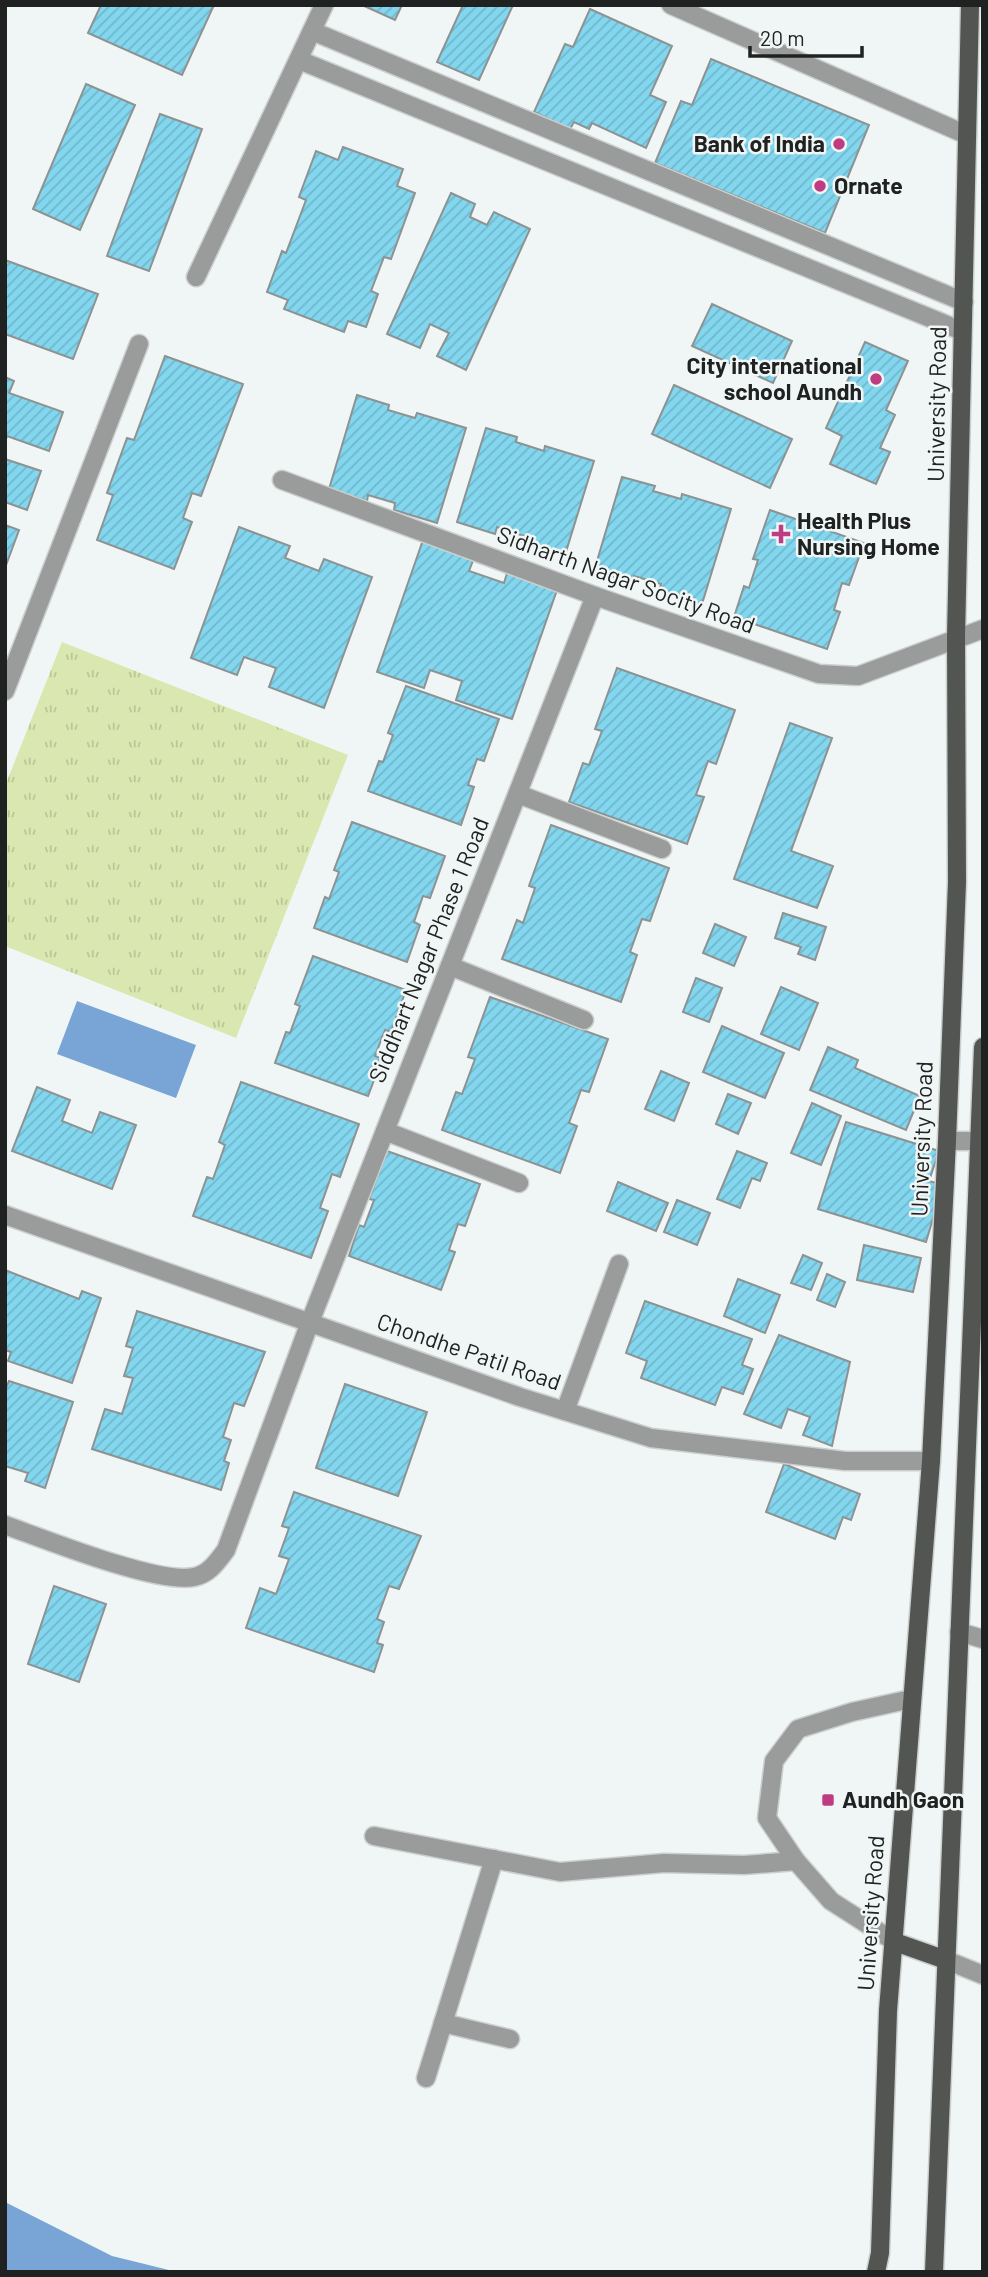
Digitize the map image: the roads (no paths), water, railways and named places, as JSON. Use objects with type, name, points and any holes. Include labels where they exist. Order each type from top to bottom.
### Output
[{"type":"main road","name":"University Road","points":[[876,2272],[880,2253],[888,2011],[932,1461],[947,1141],[957,882],[956,637],[970,5]]},
{"type":"main road","points":[[934,2272],[959,1632],[976,1352],[983,1047]]},
{"type":"main road","points":[[895,1942],[946,1960]]},
{"type":"street","points":[[196,276],[324,5]]},
{"type":"street","points":[[671,5],[967,135]]},
{"type":"street","points":[[312,31],[964,302]]},
{"type":"street","points":[[299,60],[962,331]]},
{"type":"street","points":[[5,691],[139,344]]},
{"type":"street","name":"Sidharth Nagar Socity Road","points":[[282,480],[595,596],[819,674],[858,676],[983,629]]},
{"type":"street","name":"Siddhart Nagar Phase 1 Road","points":[[5,1525],[158,1576],[192,1578],[209,1571],[226,1550],[384,1130],[595,596]]},
{"type":"street","points":[[517,794],[662,849]]},
{"type":"street","points":[[450,966],[584,1020]]},
{"type":"street","points":[[384,1130],[519,1183]]},
{"type":"street","points":[[947,1141],[980,1141]]},
{"type":"street","name":"Chondhe Patil Road","points":[[5,1215],[565,1411],[651,1438],[845,1461],[932,1461]]},
{"type":"street","points":[[565,1411],[619,1264]]},
{"type":"street","points":[[959,1632],[983,1639]]},
{"type":"street","points":[[895,1942],[831,1901],[796,1861],[767,1818],[774,1760],[798,1730],[852,1712],[911,1699]]},
{"type":"street","points":[[374,1836],[560,1872],[664,1863],[744,1865],[796,1861]]},
{"type":"street","points":[[426,2078],[494,1859]]},
{"type":"street","points":[[946,1960],[983,1975]]},
{"type":"street","points":[[443,2023],[510,2039]]},
{"type":"water","points":[[77,1001],[196,1045],[176,1098],[57,1054]]},
{"type":"water","points":[[5,2202],[112,2256],[177,2272],[5,2272]]},
{"type":"place","name":"Bank of India","points":[[839,144]]},
{"type":"place","name":"Ornate","points":[[820,186]]},
{"type":"place","name":"City international school Aundh","points":[[876,379]]},
{"type":"place","name":"Health Plus Nursing Home","points":[[781,534]]},
{"type":"place","name":"Aundh Gaon","points":[[828,1800]]}]
